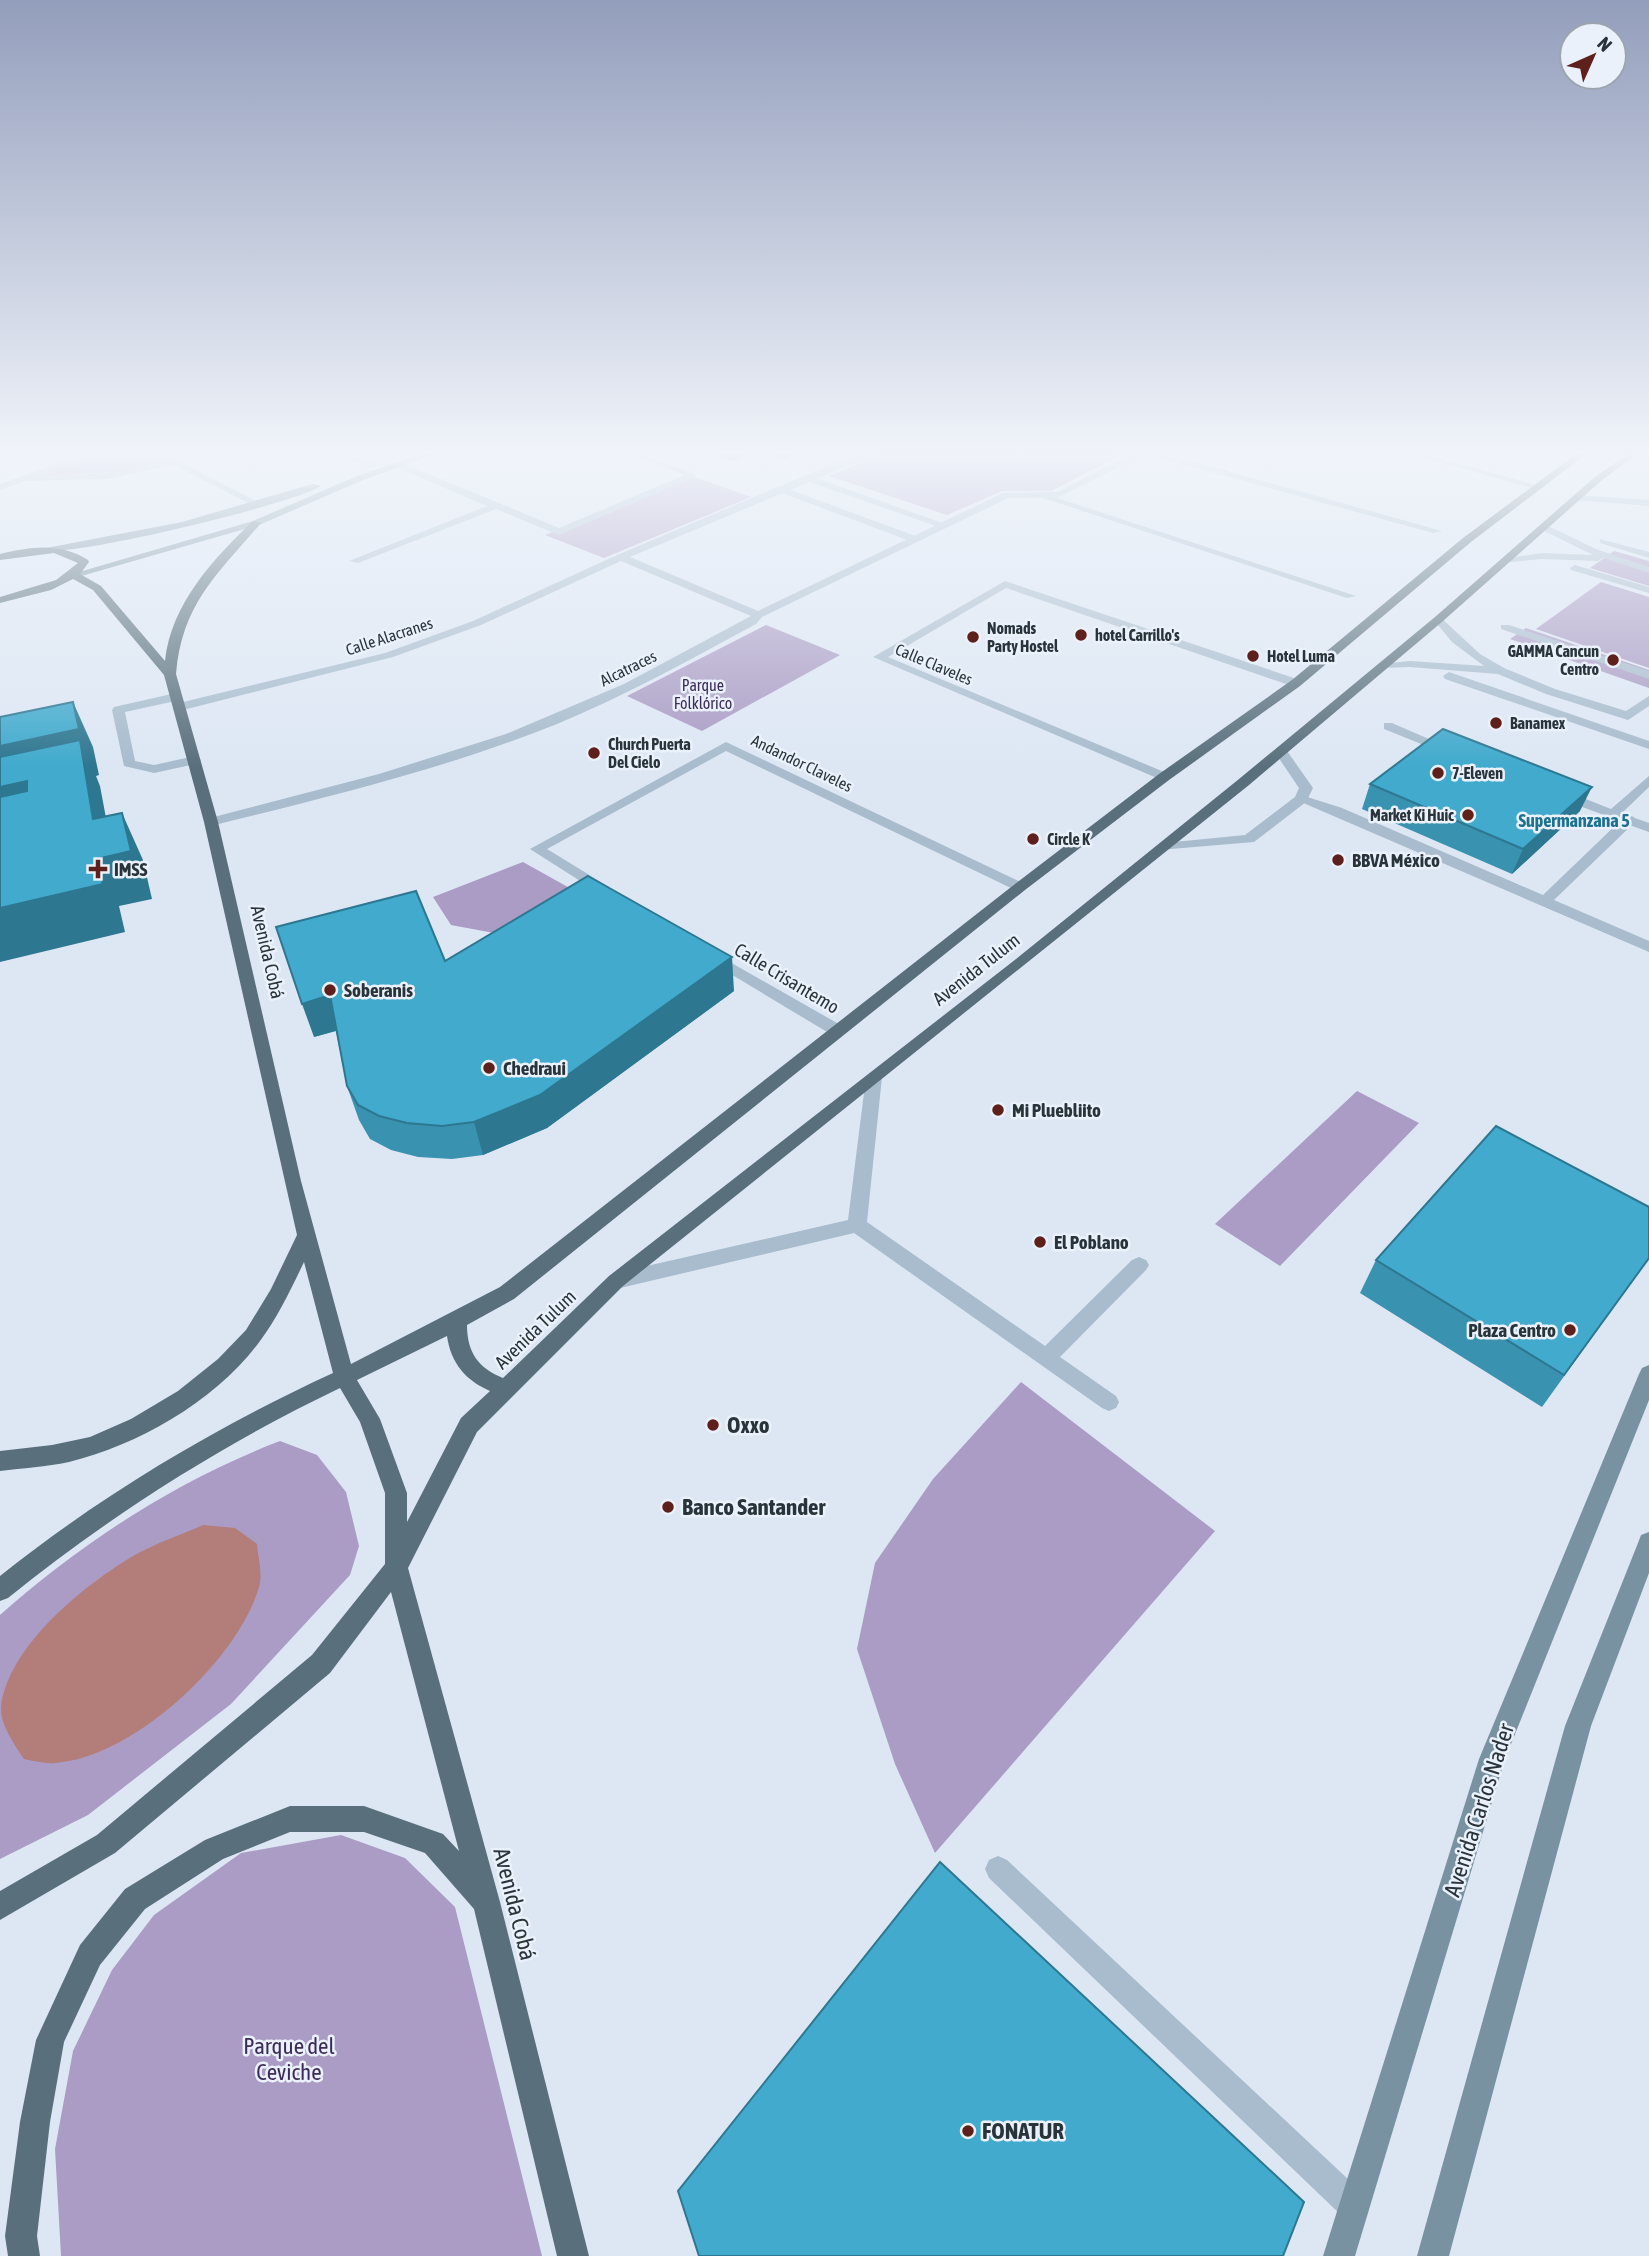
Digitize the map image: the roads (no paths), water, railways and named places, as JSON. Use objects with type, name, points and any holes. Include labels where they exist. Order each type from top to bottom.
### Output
[{"type":"main road","points":[[74,556],[84,562],[74,575]]},
{"type":"main road","points":[[0,600],[34,591],[74,575],[144,556]]},
{"type":"main road","points":[[170,674],[170,655],[192,595],[220,556]]},
{"type":"main road","name":"Avenida Tulum","points":[[0,1590],[48,1551],[147,1483],[264,1416],[457,1323],[507,1293],[1020,887],[1164,777],[1296,682],[1447,556]]},
{"type":"main road","name":"Avenida Tulum","points":[[0,1906],[106,1844],[321,1664],[396,1567],[469,1425],[616,1281],[1164,847],[1384,666],[1510,556]]},
{"type":"main road","name":"Avenida Cobá","points":[[74,575],[97,588],[170,674],[211,822],[307,1233],[344,1377],[369,1419],[396,1493],[396,1567],[486,1902],[573,2256]]},
{"type":"main road","points":[[0,1461],[70,1452],[112,1438],[181,1400],[242,1349],[281,1293],[307,1233]]},
{"type":"main road","points":[[457,1323],[459,1352],[466,1365],[491,1383],[507,1388]]},
{"type":"main road","name":"Avenida Carlos Nader","points":[[1339,2256],[1492,1759],[1649,1374]]},
{"type":"main road","points":[[1433,2256],[1578,1726],[1648,1546]]},
{"type":"main road","points":[[24,2256],[21,2236],[32,2147],[50,2040],[90,1955],[135,1899],[214,1849],[290,1819],[364,1819],[434,1843],[486,1902]]},
{"type":"street","points":[[354,561],[366,556]]},
{"type":"street","name":"Alcatraces","points":[[211,822],[436,762],[551,721],[623,690],[752,622],[758,615],[880,556]]},
{"type":"street","points":[[1228,556],[1351,596]]},
{"type":"street","points":[[1505,561],[1569,556]]},
{"type":"street","points":[[1576,556],[1618,561]]},
{"type":"street","points":[[1608,556],[1649,570]]},
{"type":"street","points":[[621,557],[758,615]]},
{"type":"street","name":"Calle Alacranes","points":[[195,760],[154,769],[129,763],[118,710],[178,702],[389,655],[477,623],[621,557]]},
{"type":"street","points":[[1575,568],[1649,590]]},
{"type":"street","name":"Calle Claveles","points":[[1164,777],[879,657],[1005,584],[1296,682]]},
{"type":"street","points":[[1439,619],[1449,634],[1499,671]]},
{"type":"street","points":[[1506,627],[1649,675]]},
{"type":"street","points":[[1384,666],[1410,664],[1499,671],[1628,716],[1649,701]]},
{"type":"street","points":[[1449,676],[1649,745]]},
{"type":"street","points":[[1388,726],[1463,756]]},
{"type":"street","name":"Andandor Claveles","points":[[615,897],[537,849],[726,746],[1020,887]]},
{"type":"street","points":[[1164,847],[1249,839],[1301,799],[1306,788],[1280,751]]},
{"type":"street","points":[[1613,814],[1649,780]]},
{"type":"street","points":[[1551,790],[1649,828]]},
{"type":"street","points":[[1301,799],[1337,811],[1649,947]]},
{"type":"street","points":[[1544,902],[1629,820]]},
{"type":"street","name":"Calle Crisantemo","points":[[696,946],[838,1031]]},
{"type":"street","points":[[857,1225],[874,1077]]},
{"type":"street","points":[[616,1281],[857,1225],[1109,1402]]},
{"type":"street","points":[[1046,1358],[1139,1265]]},
{"type":"street","points":[[998,1869],[1354,2206]]},
{"type":"place","name":"hotel Carrillo's","points":[[1081,635]]},
{"type":"place","name":"Nomads Party Hostel","points":[[973,637]]},
{"type":"place","name":"Hotel Luma","points":[[1253,656]]},
{"type":"place","name":"GAMMA Cancun Centro","points":[[1613,660]]},
{"type":"place","name":"Banamex","points":[[1496,723]]},
{"type":"place","name":"Church Puerta Del Cielo","points":[[594,753]]},
{"type":"place","name":"7-Eleven","points":[[1438,773]]},
{"type":"place","name":"Market Ki Huic","points":[[1468,815]]},
{"type":"place","name":"Circle K","points":[[1033,839]]},
{"type":"place","name":"BBVA México","points":[[1338,860]]},
{"type":"place","name":"IMSS","points":[[98,869]]},
{"type":"place","name":"Soberanis","points":[[330,990]]},
{"type":"place","name":"Chedraui","points":[[489,1068]]},
{"type":"place","name":"Mi Pluebliito","points":[[998,1110]]},
{"type":"place","name":"El Poblano","points":[[1040,1242]]},
{"type":"place","name":"Plaza Centro","points":[[1570,1330]]},
{"type":"place","name":"Oxxo","points":[[713,1425]]},
{"type":"place","name":"Banco Santander","points":[[668,1507]]},
{"type":"place","name":"FONATUR","points":[[968,2131]]},
{"type":"district","name":"Supermanzana 5","points":[[1574,820]]},
{"type":"park label","name":"Parque Folklórico","points":[[703,694]]},
{"type":"park label","name":"Parque del Ceviche","points":[[289,2059]]}]
